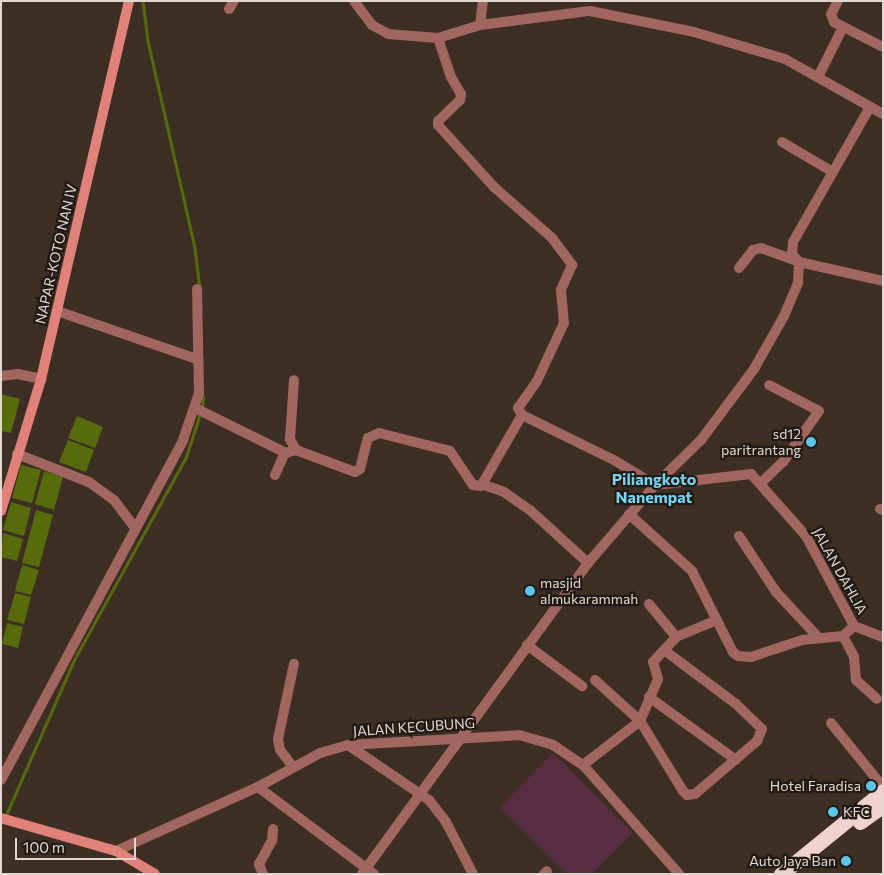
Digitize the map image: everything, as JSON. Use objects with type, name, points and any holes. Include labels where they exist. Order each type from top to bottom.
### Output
[{"type":"highway","points":[[781,874],[883,791]]},
{"type":"highway","points":[[795,874],[883,805]]},
{"type":"street","name":"NAPAR-KOTO NAN IV","points":[[1,511],[41,379],[129,1]]},
{"type":"street","points":[[354,1],[380,32],[439,43],[480,25],[566,12],[602,12],[694,32],[785,58],[883,114]]},
{"type":"street","points":[[480,25],[483,1]]},
{"type":"street","points":[[838,1],[830,14],[834,22],[881,46]]},
{"type":"street","points":[[818,77],[843,27]]},
{"type":"street","points":[[439,43],[451,77],[461,94],[460,100],[438,121],[438,125],[494,187],[552,238],[572,265],[562,290],[564,324],[537,381],[518,408],[522,415],[614,460],[655,485],[736,474],[751,474],[762,482],[783,462],[819,412],[769,385]]},
{"type":"street","points":[[258,787],[368,871],[420,794],[588,563],[655,485],[701,440],[754,369],[793,298],[799,277],[798,262],[792,254],[793,242],[870,107]]},
{"type":"street","points":[[782,142],[832,172]]},
{"type":"street","points":[[739,268],[753,250],[761,248],[798,262],[883,281]]},
{"type":"street","points":[[1,780],[174,461],[199,410],[197,289]]},
{"type":"street","points":[[57,311],[199,360]]},
{"type":"street","points":[[1,376],[18,374],[41,379]]},
{"type":"street","points":[[275,475],[291,452],[290,439],[294,380]]},
{"type":"street","points":[[199,410],[291,452],[355,472],[360,469],[368,438],[379,433],[446,449],[454,454],[474,485],[484,485],[504,492],[530,510],[588,563]]},
{"type":"street","points":[[484,485],[522,415]]},
{"type":"street","points":[[17,454],[89,482],[114,500],[136,529]]},
{"type":"street","name":"JALAN DAHLIA","points":[[762,482],[806,536],[854,626],[883,637]]},
{"type":"street","points":[[629,514],[692,571],[733,652],[741,657],[818,638],[843,636],[854,626]]},
{"type":"street","points":[[738,536],[776,592],[818,638]]},
{"type":"street","points":[[649,604],[676,637]]},
{"type":"street","points":[[583,764],[640,721],[658,679],[653,662],[676,637],[717,620]]},
{"type":"street","points":[[843,636],[854,657],[856,680],[877,699]]},
{"type":"street","points":[[527,645],[582,686]]},
{"type":"street","points":[[595,680],[640,721],[687,795],[695,794],[759,739],[762,729],[736,704],[664,650]]},
{"type":"street","points":[[293,767],[280,750],[278,739],[294,664]]},
{"type":"street","points":[[649,697],[736,760]]},
{"type":"street","points":[[831,723],[883,787]]},
{"type":"street","name":"JALAN KECUBUNG","points":[[116,852],[258,787],[320,753],[348,745],[463,736],[529,737],[553,745],[583,764],[679,874]]},
{"type":"street","points":[[348,745],[420,794],[446,822],[473,874]]},
{"type":"street","points":[[5,820],[116,852],[155,874]]},
{"type":"street","points":[[263,874],[258,864],[272,841],[273,829]]},
{"type":"shaded area","points":[[1,394],[20,399],[11,433],[1,431]]},
{"type":"shaded area","points":[[77,416],[103,427],[95,448],[68,438]]},
{"type":"shaded area","points":[[68,440],[94,450],[86,472],[59,462]]},
{"type":"shaded area","points":[[21,465],[41,470],[32,503],[12,498]]},
{"type":"shaded area","points":[[44,471],[63,477],[54,510],[35,504]]},
{"type":"shaded area","points":[[11,502],[31,508],[24,536],[3,530]]},
{"type":"shaded area","points":[[36,510],[53,515],[39,567],[22,563]]},
{"type":"shaded area","points":[[3,533],[23,539],[17,561],[1,557]]},
{"type":"shaded area","points":[[22,565],[39,570],[31,595],[15,591]]},
{"type":"shaded area","points":[[15,593],[31,597],[24,624],[7,620]]},
{"type":"shaded area","points":[[7,623],[23,627],[18,648],[2,644]]},
{"type":"shaded area","points":[[553,753],[633,833],[592,874],[567,874],[500,807]]},
{"type":"waterway","points":[[143,1],[148,41],[195,248],[200,286]]},
{"type":"waterway","points":[[202,409],[203,397]]},
{"type":"waterway","points":[[6,815],[74,660],[186,457],[200,414]]},
{"type":"place","name":"sd12 paritrantang","points":[[811,442]]},
{"type":"place","name":"masjid almukarammah","points":[[530,591]]},
{"type":"place","name":"Hotel Faradisa","points":[[871,786]]},
{"type":"place","name":"KFC","points":[[833,812]]},
{"type":"place","name":"Auto Jaya Ban","points":[[846,861]]},
{"type":"district","name":"Piliangkoto Nanempat","points":[[654,488]]}]
